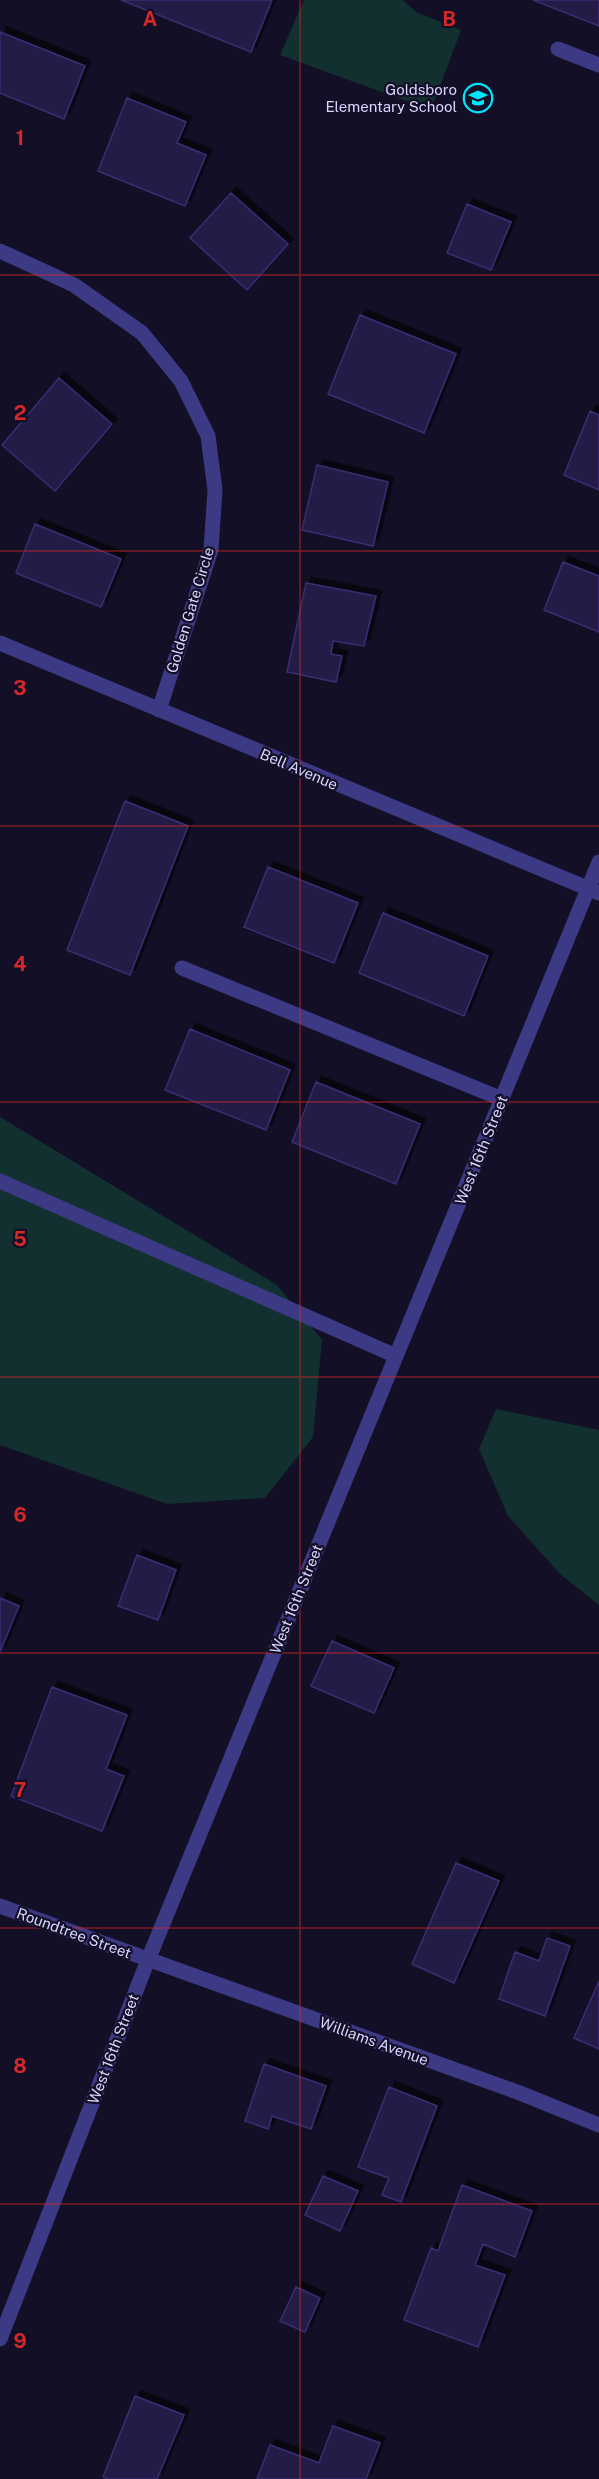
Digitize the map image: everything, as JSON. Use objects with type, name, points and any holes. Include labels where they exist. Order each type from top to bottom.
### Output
[{"type":"street","points":[[558,49],[599,65]]},
{"type":"street","name":"Golden Gate Circle","points":[[0,251],[74,285],[142,333],[181,381],[208,436],[215,490],[211,550],[159,710]]},
{"type":"street","name":"Bell Avenue","points":[[0,643],[594,891]]},
{"type":"street","name":"West 16th Street","points":[[0,2339],[148,1960],[502,1099],[594,891],[599,862]]},
{"type":"street","points":[[182,968],[502,1099]]},
{"type":"street","points":[[0,1180],[396,1356]]},
{"type":"street","name":"Roundtree Street","points":[[0,1906],[148,1960]]},
{"type":"street","name":"Williams Avenue","points":[[148,1960],[520,2093],[599,2125]]},
{"type":"green space","points":[[304,0],[403,0],[416,12],[461,30],[431,110],[280,55]]},
{"type":"green space","points":[[0,1117],[277,1285],[322,1340],[313,1437],[265,1498],[167,1504],[0,1445]]},
{"type":"green space","points":[[496,1409],[599,1430],[599,1605],[560,1574],[508,1516],[479,1449]]},
{"type":"building","points":[[121,0],[272,0],[251,52]]},
{"type":"building","points":[[533,0],[599,0],[599,26]]},
{"type":"building","points":[[0,32],[85,66],[64,119],[0,93]]},
{"type":"building","points":[[127,98],[186,122],[177,143],[206,155],[185,206],[98,171]]},
{"type":"building","points":[[231,193],[288,244],[247,290],[190,238]]},
{"type":"building","points":[[467,204],[511,222],[491,270],[447,253]]},
{"type":"building","points":[[360,315],[456,354],[424,433],[328,394]]},
{"type":"building","points":[[59,378],[112,424],[55,491],[2,445]]},
{"type":"building","points":[[590,411],[599,415],[599,490],[564,475]]},
{"type":"building","points":[[317,465],[388,482],[373,546],[302,530]]},
{"type":"building","points":[[35,524],[121,559],[101,607],[16,573]]},
{"type":"building","points":[[563,562],[599,576],[599,632],[544,610]]},
{"type":"building","points":[[306,583],[376,596],[364,646],[333,641],[331,654],[342,656],[336,682],[287,672]]},
{"type":"building","points":[[125,801],[188,826],[130,975],[67,950]]},
{"type":"building","points":[[268,867],[358,903],[334,963],[244,927]]},
{"type":"building","points":[[383,913],[488,956],[464,1016],[359,973]]},
{"type":"building","points":[[190,1029],[290,1070],[266,1130],[165,1090]]},
{"type":"building","points":[[316,1082],[420,1124],[396,1184],[292,1142]]},
{"type":"building","points":[[137,1555],[176,1570],[158,1620],[118,1606]]},
{"type":"building","points":[[0,1598],[19,1606],[0,1652]]},
{"type":"building","points":[[332,1641],[394,1668],[374,1713],[311,1686]]},
{"type":"building","points":[[52,1687],[127,1715],[106,1769],[124,1776],[102,1831],[11,1796]]},
{"type":"building","points":[[456,1863],[499,1881],[454,1983],[412,1964]]},
{"type":"building","points":[[547,1938],[570,1946],[545,2016],[499,1999],[515,1952],[539,1961]]},
{"type":"building","points":[[599,1981],[599,2049],[574,2038]]},
{"type":"building","points":[[264,2064],[326,2086],[311,2129],[272,2116],[268,2129],[245,2121]]},
{"type":"building","points":[[389,2087],[437,2106],[401,2202],[382,2195],[389,2178],[358,2167]]},
{"type":"building","points":[[323,2176],[358,2191],[340,2231],[305,2215]]},
{"type":"building","points":[[462,2185],[532,2211],[515,2257],[483,2244],[475,2265],[505,2275],[478,2347],[404,2320],[431,2248],[438,2251]]},
{"type":"building","points":[[296,2287],[320,2298],[305,2332],[280,2321]]},
{"type":"building","points":[[135,2396],[184,2415],[157,2479],[108,2479],[103,2477]]},
{"type":"building","points":[[333,2426],[380,2443],[366,2479],[257,2479],[270,2445],[319,2463]]},
{"type":"place","name":"Goldsboro Elementary School","points":[[478,98]]}]
